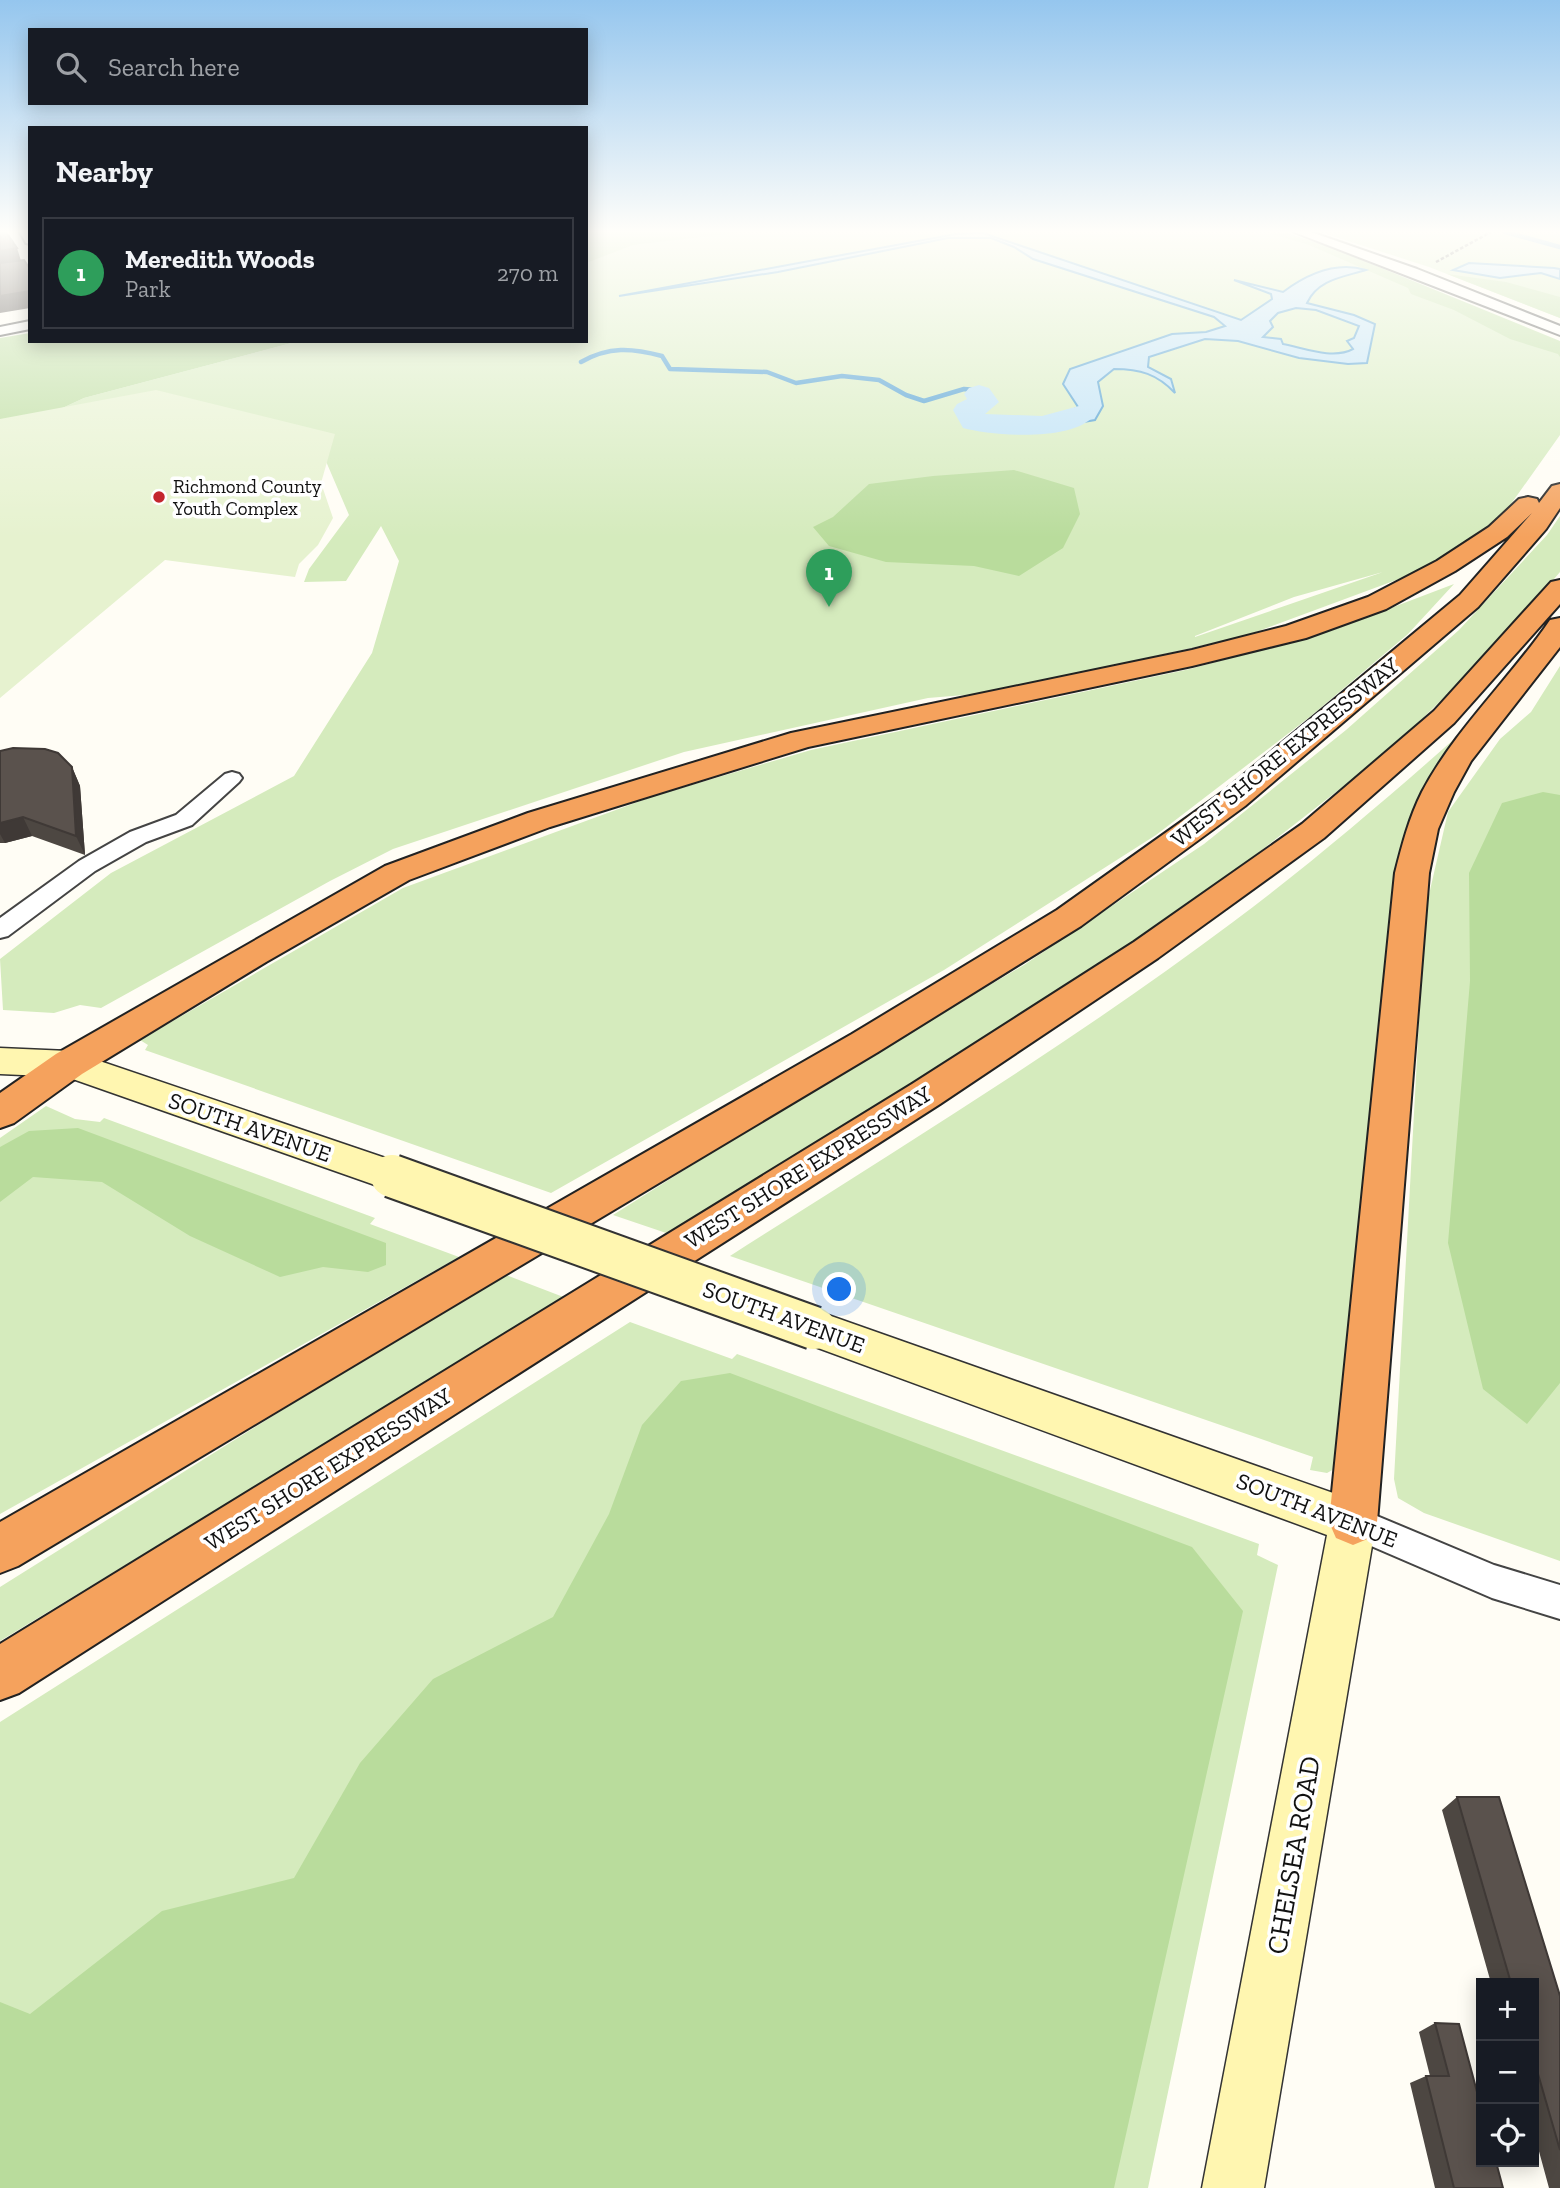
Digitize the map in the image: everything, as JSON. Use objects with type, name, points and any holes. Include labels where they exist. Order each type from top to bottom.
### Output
[{"type":"highway","points":[[0,1113],[69,1064],[397,873],[539,820],[802,739],[1192,658],[1296,632],[1377,603],[1446,566],[1498,532],[1560,468]]},
{"type":"highway","name":"WEST SHORE EXPRESSWAY","points":[[0,1549],[865,1043],[1069,918],[1234,799],[1469,601],[1537,524],[1560,491]]},
{"type":"highway","name":"WEST SHORE EXPRESSWAY","points":[[0,1674],[926,1094],[1146,950],[1313,831],[1444,717],[1536,618],[1560,588]]},
{"type":"highway","points":[[1353,1522],[1412,873],[1422,829],[1438,792],[1458,758],[1501,707],[1560,626]]},
{"type":"street","points":[[0,930],[87,866],[138,837],[184,820],[232,778]]},
{"type":"street","name":"SOUTH AVENUE","points":[[0,1061],[69,1064],[392,1176],[1353,1522],[1492,1581],[1560,1602]]},
{"type":"street","name":"CHELSEA ROAD","points":[[1233,2188],[1353,1522]]},
{"type":"green space","points":[[28,334],[28,343],[291,343],[84,398],[43,417],[0,420],[0,338]]},
{"type":"green space","points":[[588,334],[1525,334],[1560,349],[1560,435],[1501,518],[1426,569],[1245,636],[989,693],[928,698],[684,752],[393,849],[101,1008],[80,1005],[54,1013],[3,1010],[0,959],[111,873],[294,776],[372,653],[399,561],[381,526],[346,581],[304,582],[309,569],[349,515],[322,452],[43,417],[84,398],[291,343],[588,343]],"holes":[[[1383,572],[1195,637],[1294,597]]]},
{"type":"green space","points":[[1501,334],[1543,334],[1560,341],[1560,357],[1558,354]]},
{"type":"green space","name":"Richmond County Youth Complex","points":[[156,390],[335,434],[321,483],[333,518],[318,545],[299,564],[295,577],[165,560],[0,698],[0,419]]},
{"type":"green space","points":[[1014,470],[1074,488],[1080,514],[1063,548],[1019,576],[974,566],[886,562],[829,546],[813,527],[833,517],[869,484]]},
{"type":"green space","points":[[1560,516],[1560,572],[1498,645],[1391,749],[1240,867],[1050,999],[672,1235],[613,1215],[819,1085],[1024,965],[1204,844],[1346,730],[1459,630],[1547,535]]},
{"type":"green space","points":[[1454,584],[1408,634],[1311,716],[1156,835],[944,970],[551,1193],[145,1050],[148,1045],[140,1040],[403,888],[654,796],[811,750],[1190,669],[1333,630]]},
{"type":"green space","points":[[1560,666],[1560,1561],[1424,1513],[1398,1498],[1394,1479],[1425,912],[1448,812],[1500,739],[1531,712]]},
{"type":"green space","points":[[1493,705],[1443,772],[1336,1468],[1327,1473],[1310,1470],[1313,1457],[730,1256],[985,1094],[1172,967],[1333,843]]},
{"type":"green space","points":[[1543,792],[1560,795],[1560,1383],[1527,1424],[1483,1389],[1448,1243],[1470,981],[1469,873],[1502,803]]},
{"type":"green space","points":[[46,1106],[75,1119],[100,1122],[104,1118],[375,1218],[370,1224],[459,1257],[0,1514],[0,1138]]},
{"type":"green space","points":[[78,1128],[386,1243],[386,1265],[368,1272],[323,1267],[280,1277],[190,1236],[102,1182],[33,1177],[0,1202],[0,1147],[29,1131]]},
{"type":"green space","points":[[501,1273],[566,1298],[0,1641],[0,1587]]},
{"type":"green space","points":[[630,1322],[732,1359],[737,1354],[1259,1544],[1257,1555],[1278,1565],[1148,2188],[0,2188],[0,1722]]},
{"type":"green space","points":[[730,1373],[1192,1547],[1243,1611],[1114,2188],[0,2188],[0,2002],[30,2014],[162,1911],[294,1878],[360,1763],[433,1679],[553,1617],[609,1514],[642,1425],[681,1381]]},
{"type":"water","points":[[1172,334],[1266,334],[1263,337],[1281,339],[1283,344],[1318,352],[1337,353],[1353,349],[1347,341],[1356,334],[1373,334],[1367,363],[1348,364],[1299,358],[1238,341],[1205,339],[1149,357],[1148,367],[1171,379],[1175,393],[1162,381],[1148,374],[1114,369],[1098,382],[1103,406],[1095,420],[1048,428],[1011,426],[1059,417],[1078,407],[1063,384],[1070,369]]},
{"type":"building","points":[[13,748],[45,749],[58,753],[72,767],[76,836],[23,817],[0,823],[0,751]]},
{"type":"building","points":[[1457,1797],[1499,1797],[1560,1996],[1560,2150],[1539,2077],[1539,1978],[1510,1978]]},
{"type":"building","points":[[1435,2023],[1459,2024],[1476,2088],[1476,2167],[1497,2167],[1503,2188],[1454,2188],[1426,2076],[1449,2076]]},
{"type":"waterway","points":[[581,362],[601,353],[631,350],[662,356],[670,369],[767,372],[796,383],[842,376],[879,380],[906,395],[924,401],[964,389],[976,390],[979,394]]},
{"type":"waterway","points":[[979,394],[984,402],[968,410],[974,422],[1042,425],[1079,415]]},
{"type":"place","name":"Richmond County Youth Complex","points":[[159,497]]},
{"type":"place","name":"Meredith Woods","points":[[829,607]]}]
